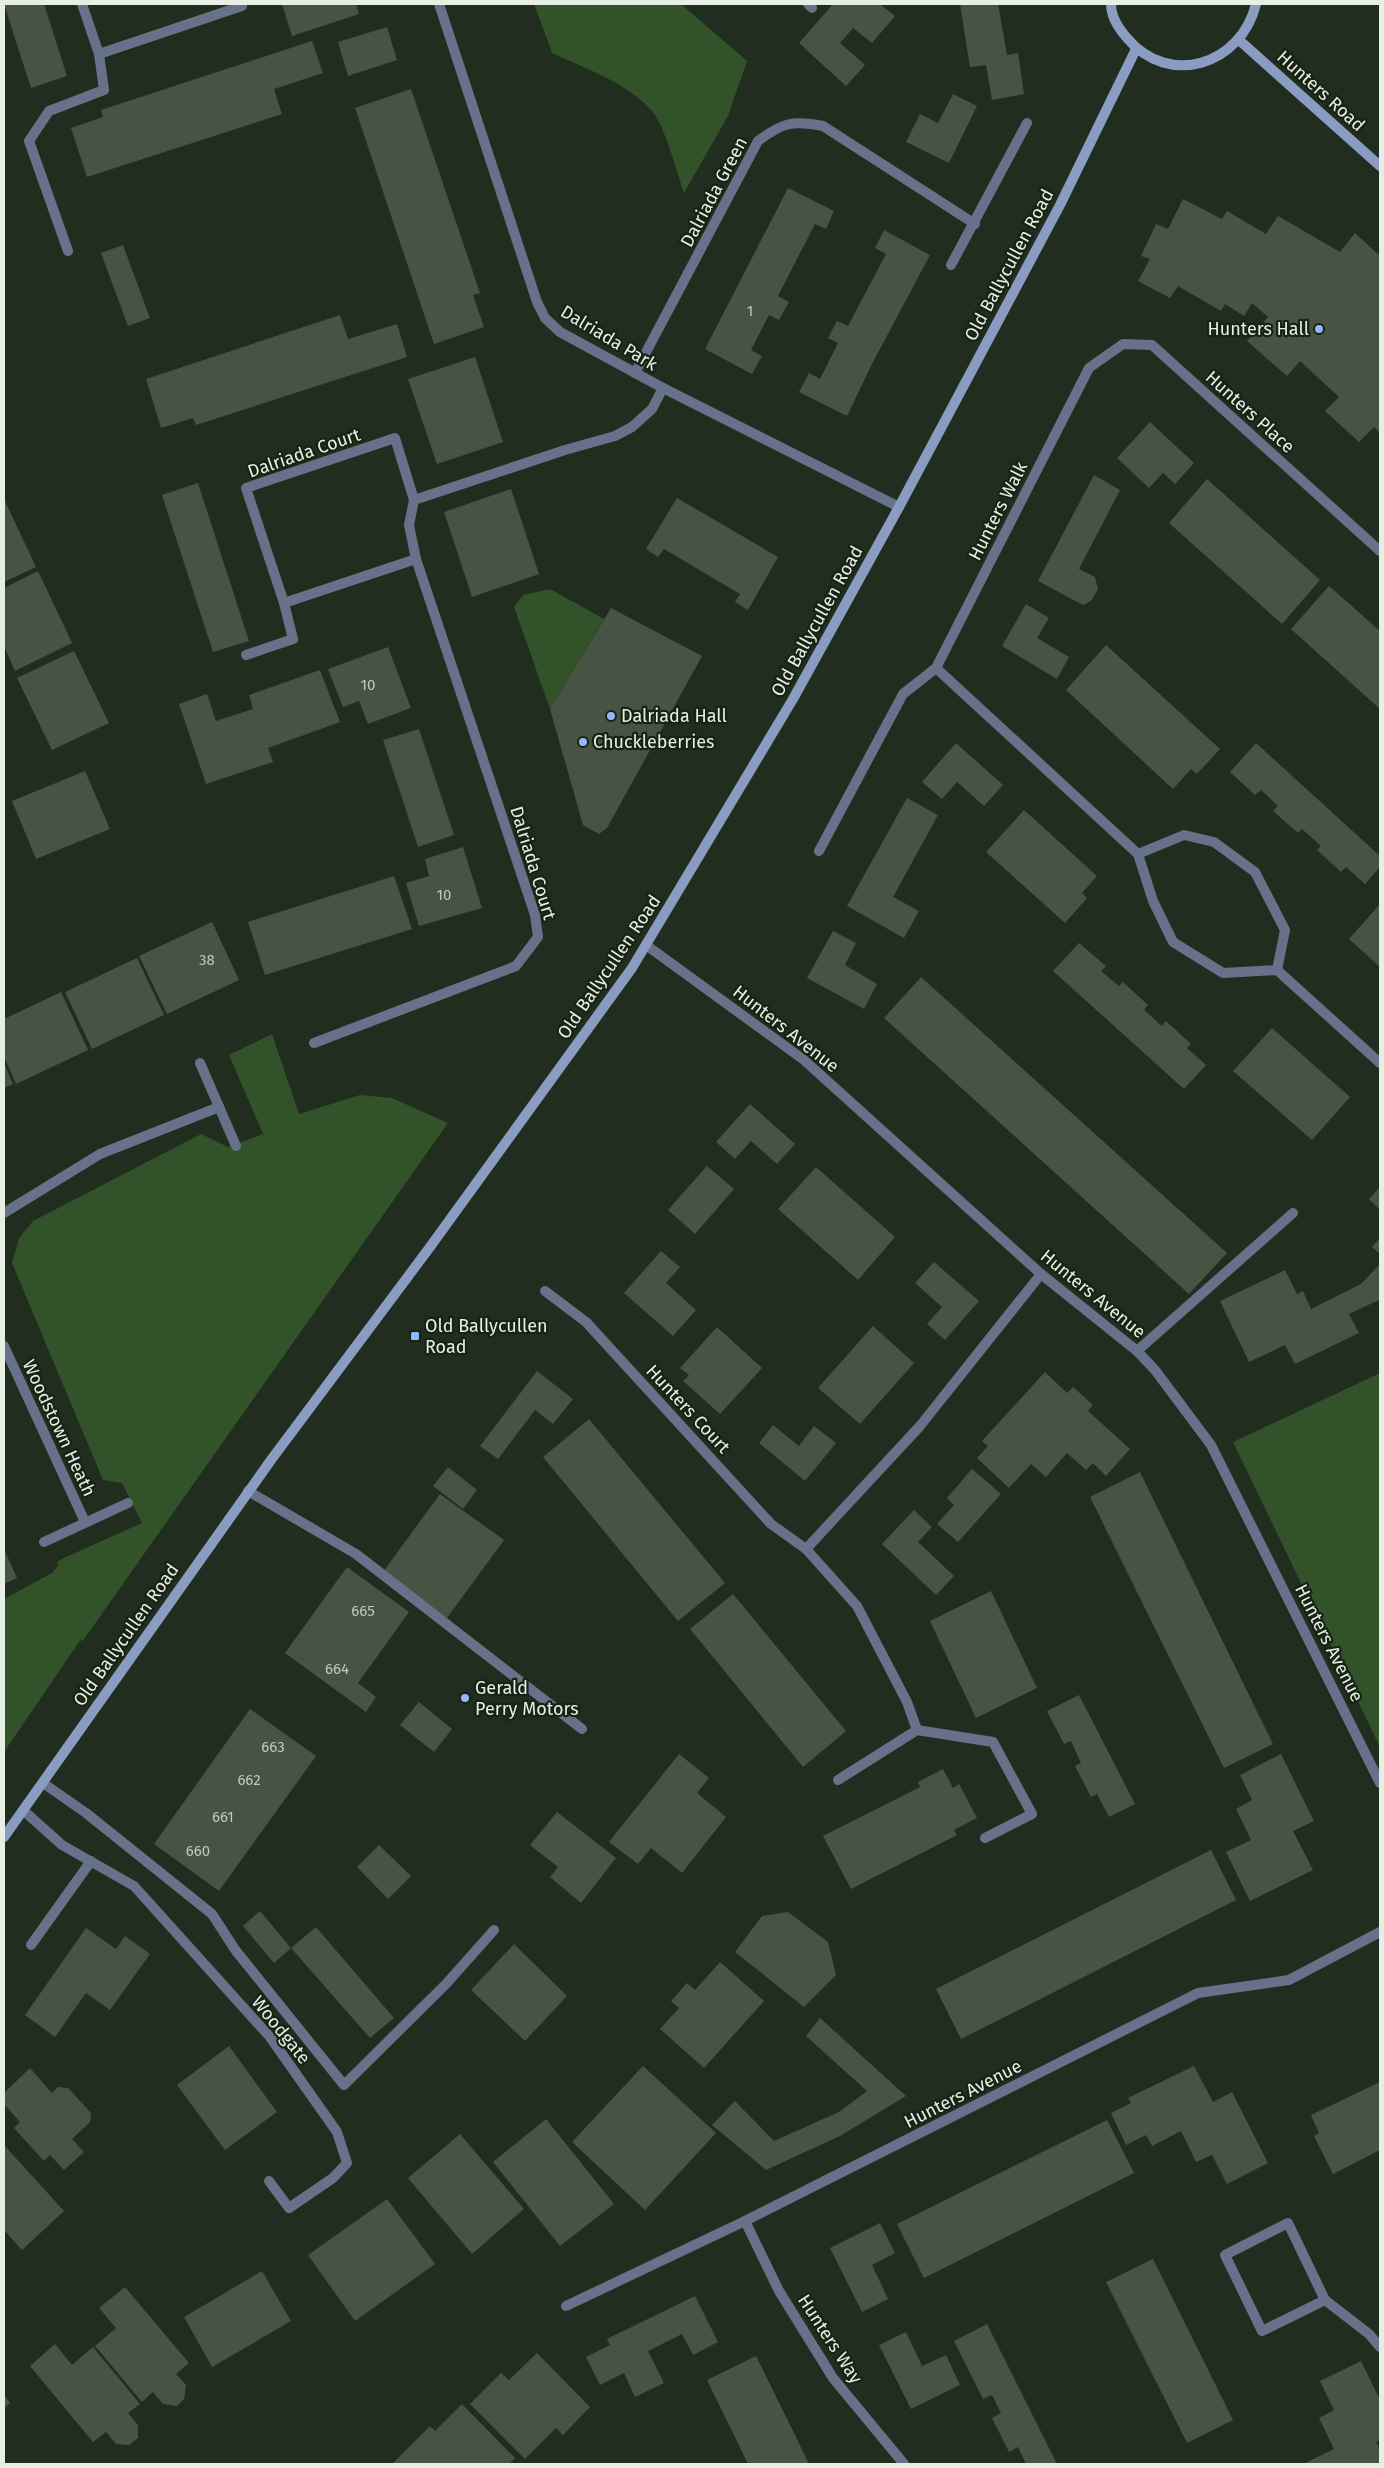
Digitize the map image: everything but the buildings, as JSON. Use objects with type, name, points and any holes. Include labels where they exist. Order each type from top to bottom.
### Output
[{"type":"street","points":[[68,251],[29,141],[49,111],[104,90],[99,54],[82,4]]},
{"type":"street","points":[[99,54],[242,6],[241,4]]},
{"type":"street","name":"Dalriada Park","points":[[439,4],[545,318],[560,332],[663,388],[899,507]]},
{"type":"street","points":[[1111,4],[1120,30],[1136,49],[1158,62],[1184,66],[1202,63],[1220,56],[1239,40],[1253,16],[1256,4]]},
{"type":"street","name":"Hunters Road","points":[[1239,40],[1380,166]]},
{"type":"street","name":"Old Ballycullen Road","points":[[4,1837],[248,1491],[430,1247],[632,968],[794,699],[1060,205],[1136,49]]},
{"type":"street","name":"Dalriada Green","points":[[635,373],[758,141],[780,125],[802,122],[823,126],[975,224]]},
{"type":"street","points":[[952,265],[1027,123]]},
{"type":"street","name":"Hunters Place","points":[[1089,368],[1123,344],[1152,345],[1380,551]]},
{"type":"street","name":"Hunters Walk","points":[[820,851],[903,694],[936,668],[1089,368]]},
{"type":"street","points":[[414,500],[565,450],[615,436],[632,427],[652,409],[663,388]]},
{"type":"street","name":"Dalriada Court","points":[[246,654],[293,639],[284,603],[246,488],[395,438],[414,500],[409,525],[416,559],[535,915],[538,937],[516,966],[314,1043]]},
{"type":"street","points":[[284,603],[416,559]]},
{"type":"street","points":[[936,668],[1138,854],[1153,901],[1173,942],[1223,973],[1277,970],[1380,1063]]},
{"type":"street","points":[[1138,854],[1184,835],[1214,842],[1255,872],[1285,930],[1277,970]]},
{"type":"street","name":"Hunters Avenue","points":[[646,945],[804,1060],[1041,1274],[1137,1351],[1155,1370],[1211,1445],[1380,1783]]},
{"type":"street","points":[[200,1063],[236,1146]]},
{"type":"street","points":[[4,1213],[100,1154],[219,1107]]},
{"type":"street","points":[[1137,1351],[1293,1213]]},
{"type":"street","points":[[806,1549],[920,1426],[1041,1274]]},
{"type":"street","name":"Hunters Court","points":[[545,1291],[586,1322],[772,1524],[806,1549],[857,1606],[907,1702],[917,1730]]},
{"type":"street","name":"Woodstown Heath","points":[[4,1346],[85,1522]]},
{"type":"street","points":[[248,1491],[356,1554],[582,1729]]},
{"type":"street","name":"Woodstown Heath","points":[[44,1542],[128,1502]]},
{"type":"street","points":[[838,1780],[917,1730],[993,1742],[1032,1814],[985,1838]]},
{"type":"street","points":[[43,1782],[86,1813],[212,1914],[236,1951],[344,2084],[446,1984],[494,1930]]},
{"type":"street","name":"Woodgate","points":[[24,1811],[62,1845],[134,1886],[270,2037],[337,2132],[347,2162],[333,2178],[289,2208],[269,2181]]},
{"type":"street","points":[[31,1946],[91,1861]]},
{"type":"street","name":"Hunters Avenue","points":[[566,2306],[745,2221],[1198,1993],[1289,1980],[1380,1932]]},
{"type":"street","name":"Hunters Way","points":[[745,2221],[779,2291],[833,2378],[904,2464]]},
{"type":"street","points":[[1325,2300],[1262,2331],[1224,2255],[1288,2223],[1325,2300],[1368,2334],[1380,2346]]},
{"type":"green space","points":[[534,4],[681,4],[747,61],[728,116],[684,193],[662,127],[652,111],[642,101],[618,84],[552,53]]},
{"type":"green space","points":[[550,589],[604,619],[550,709],[514,607],[523,595]]},
{"type":"green space","points":[[272,1034],[299,1114],[360,1095],[392,1098],[448,1123],[82,1642],[81,1639],[4,1752],[4,1599],[52,1573],[58,1566],[57,1562],[64,1558],[142,1523],[122,1483],[103,1480],[12,1263],[19,1238],[33,1221],[201,1134],[228,1147],[263,1134],[229,1055]]},
{"type":"green space","points":[[1380,1373],[1380,1747],[1233,1442]]},
{"type":"place","name":"Hunters Hall","points":[[1319,329]]},
{"type":"place","name":"Dalriada Hall","points":[[611,716]]},
{"type":"place","name":"Chuckleberries","points":[[583,742]]},
{"type":"place","name":"Old Ballycullen Road","points":[[415,1336]]},
{"type":"place","name":"Gerald Perry Motors","points":[[465,1698]]}]
